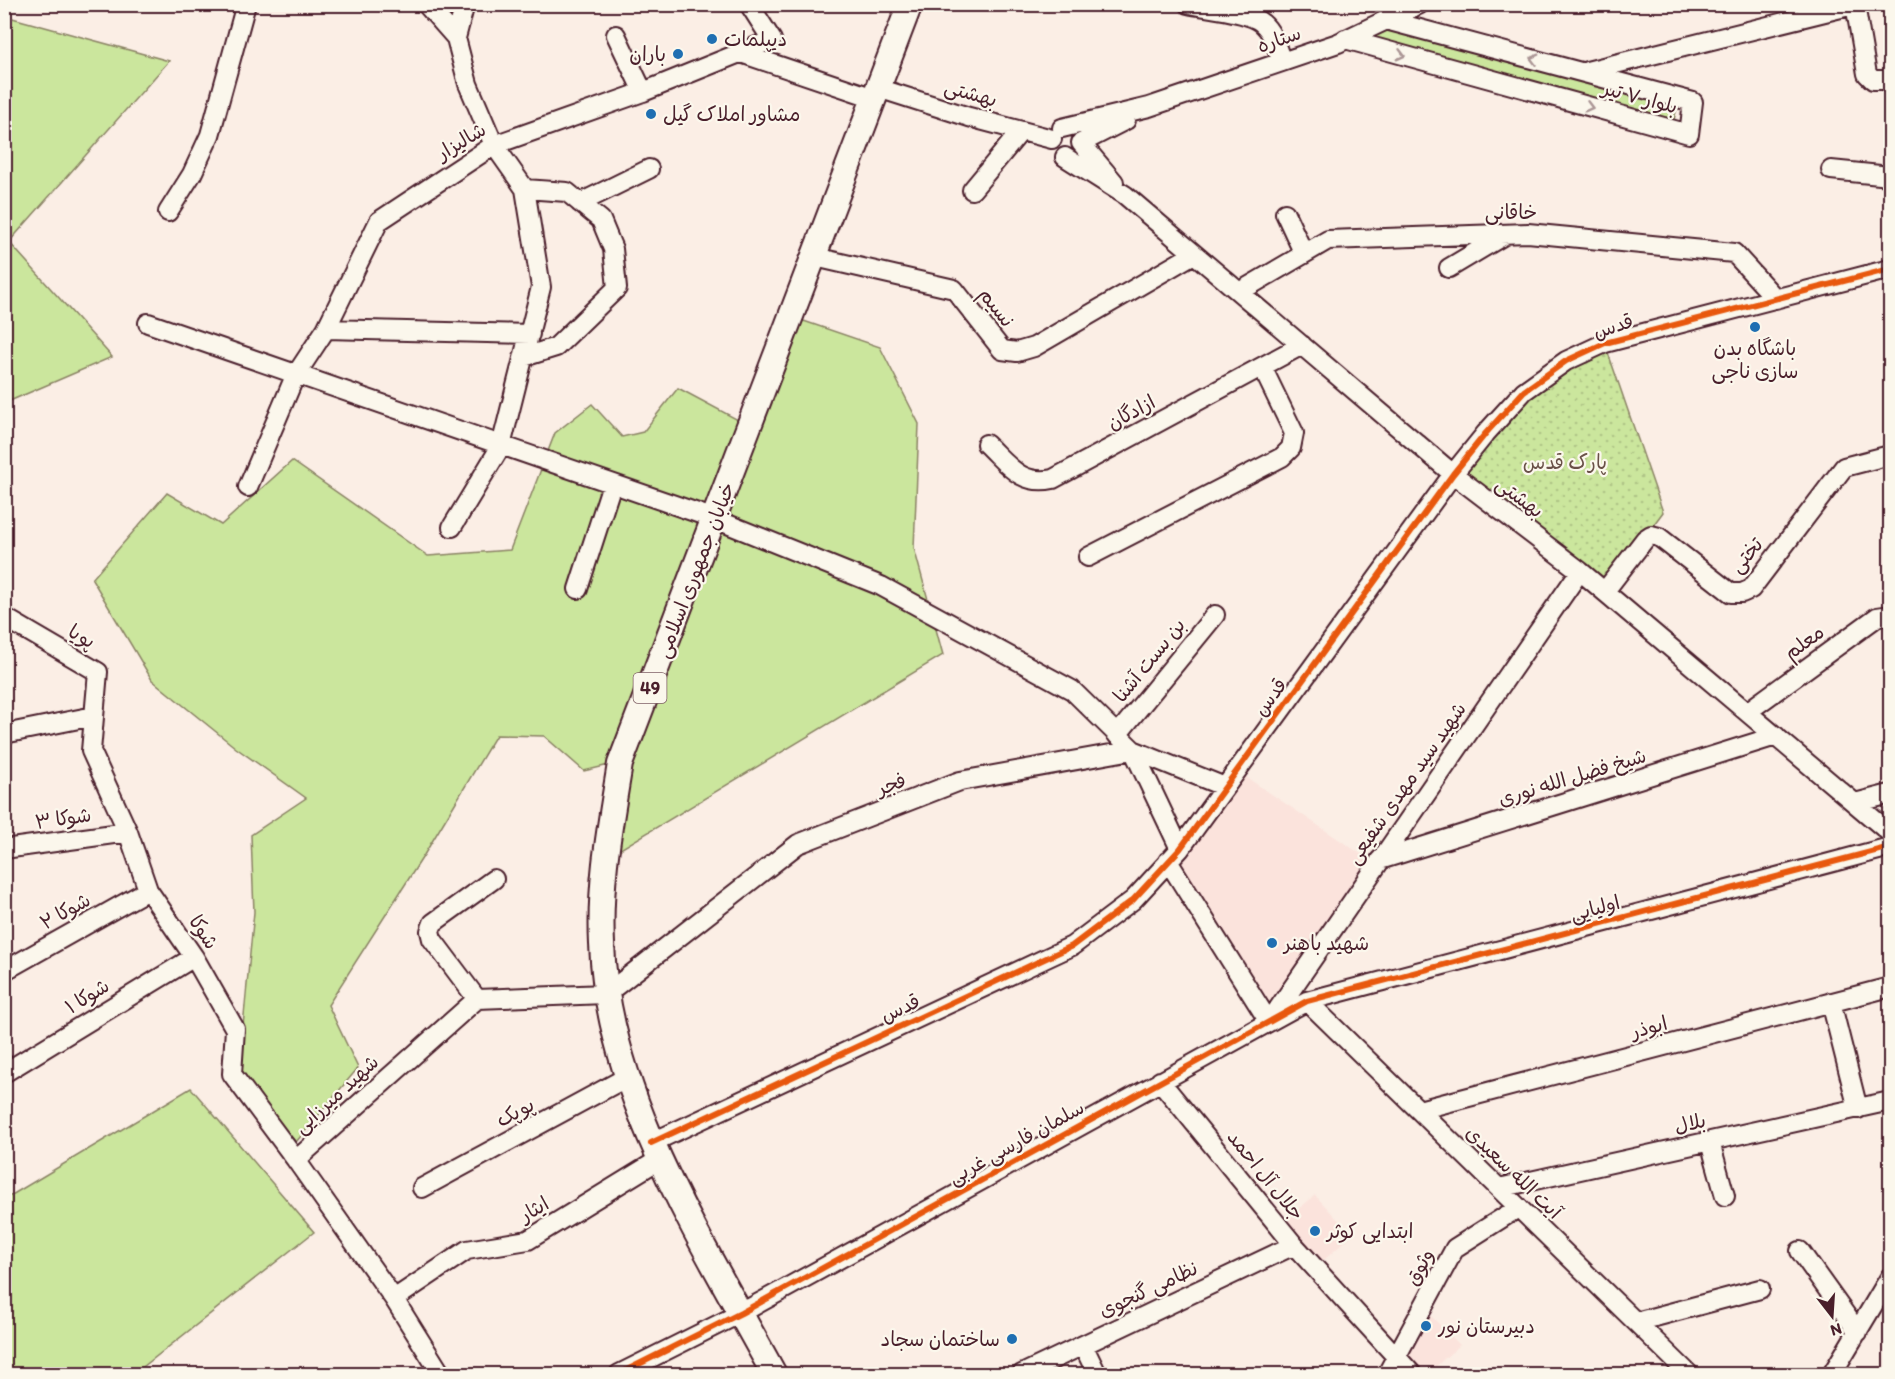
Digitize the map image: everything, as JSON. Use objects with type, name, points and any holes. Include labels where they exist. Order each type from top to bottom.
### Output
[{"type":"main road","name":"خیابان جمهوری اسلامی","points":[[774,1374],[655,1151],[629,1076],[606,994],[602,945],[603,866],[620,764],[911,5]]},
{"type":"street","points":[[168,212],[192,174],[210,135],[246,4]]},
{"type":"street","points":[[426,4],[456,38],[468,84],[494,145],[525,189],[541,287],[501,446],[452,527]]},
{"type":"street","points":[[456,38],[465,4]]},
{"type":"street","name":"شالیزار","points":[[248,487],[295,376],[326,329],[379,221],[494,145],[644,92],[772,40],[749,4]]},
{"type":"street","points":[[1188,4],[1233,13],[1262,22],[1272,37],[1282,62]]},
{"type":"street","name":"ستاره","points":[[1149,107],[1345,39],[1420,4]]},
{"type":"street","points":[[1585,72],[1849,6],[1856,10],[1867,74],[1873,81],[1890,80]]},
{"type":"street","name":"بلوار ۷ تیر","points":[[1345,39],[1689,134],[1693,102],[1386,20]]},
{"type":"street","points":[[616,35],[644,92]]},
{"type":"street","points":[[741,53],[876,93]]},
{"type":"street","name":"بهشتی","points":[[876,93],[1021,131],[1057,134]]},
{"type":"street","points":[[1057,134],[1149,107]]},
{"type":"street","points":[[1065,157],[1078,152],[1081,143],[1149,107]]},
{"type":"street","points":[[972,190],[1021,131]]},
{"type":"street","points":[[1057,134],[1075,131],[1081,143],[1125,195]]},
{"type":"street","points":[[1057,134],[1053,149],[1125,195]]},
{"type":"street","points":[[580,203],[650,169]]},
{"type":"street","points":[[1831,170],[1890,176]]},
{"type":"street","points":[[524,357],[556,346],[618,288],[613,249],[601,220],[567,192],[525,189]]},
{"type":"street","name":"بهشتی","points":[[1125,195],[1453,474],[1605,591],[1890,833]]},
{"type":"street","points":[[1286,213],[1304,254]]},
{"type":"street","name":"خاقانی","points":[[1239,292],[1328,240],[1528,232],[1734,253],[1776,299]]},
{"type":"street","points":[[1449,268],[1507,233]]},
{"type":"street","name":"نسیم","points":[[815,257],[954,289],[1002,350],[1017,352],[1034,347],[1194,254]]},
{"type":"street","name":"قدس","points":[[655,1151],[1072,946],[1133,900],[1174,855],[1453,474],[1524,391],[1566,361],[1605,343],[1890,269]]},
{"type":"street","points":[[148,323],[295,376],[715,519],[881,586],[1072,690],[1133,750],[1225,787]]},
{"type":"street","points":[[326,329],[530,334]]},
{"type":"street","name":"ازادگان","points":[[986,444],[1023,478],[1037,482],[1053,479],[1302,345]]},
{"type":"street","points":[[1088,557],[1282,457],[1291,447],[1294,433],[1262,367]]},
{"type":"street","name":"تختی","points":[[1605,591],[1645,538],[1651,536],[1659,537],[1731,593],[1742,593],[1751,589],[1844,467],[1890,455]]},
{"type":"street","points":[[578,590],[612,484]]},
{"type":"street","name":"شهید سید مهدی شفیعی","points":[[1269,1022],[1580,571]]},
{"type":"street","name":"بن بست آشنا","points":[[1117,735],[1215,615]]},
{"type":"street","name":"معلم","points":[[1747,712],[1877,617],[1890,615]]},
{"type":"street","name":"پویا","points":[[4,617],[98,672],[94,716]]},
{"type":"street","points":[[4,734],[94,716]]},
{"type":"street","name":"شوکا","points":[[94,716],[91,751],[128,832],[148,890],[194,957],[235,1029],[232,1074],[296,1160]]},
{"type":"street","name":"شیخ فضل الله نوری","points":[[1380,860],[1776,736]]},
{"type":"street","points":[[1133,750],[1174,855],[1269,1022]]},
{"type":"street","name":"فجر","points":[[606,994],[798,844],[960,782],[1133,750]]},
{"type":"street","points":[[1855,803],[1890,794]]},
{"type":"street","name":"شوکا ۳","points":[[4,849],[128,832]]},
{"type":"street","name":"اولیایی","points":[[1307,1001],[1890,848]]},
{"type":"street","points":[[494,879],[433,923],[429,931],[432,939],[477,999],[606,994]]},
{"type":"street","name":"شوکا ۲","points":[[4,971],[148,890]]},
{"type":"street","name":"شوکا ۱","points":[[4,1073],[194,957]]},
{"type":"street","name":"ابوذر","points":[[1419,1110],[1890,987]]},
{"type":"street","name":"شهید میرزایی","points":[[441,1374],[394,1299],[296,1160],[477,999]]},
{"type":"street","name":"سلمان فارسی غربی","points":[[619,1374],[741,1313],[1307,1001]]},
{"type":"street","name":"آیت الله سعیدی","points":[[1307,1001],[1689,1374]]},
{"type":"street","points":[[1831,1002],[1858,1109]]},
{"type":"street","name":"پوپک","points":[[422,1188],[629,1076]]},
{"type":"street","name":"جلال آل احمد","points":[[1160,1082],[1294,1245],[1412,1374]]},
{"type":"street","name":"بلال","points":[[1499,1188],[1890,1101]]},
{"type":"street","points":[[1710,1142],[1725,1196]]},
{"type":"street","name":"ایثار","points":[[394,1299],[467,1250],[528,1240],[655,1151]]},
{"type":"street","name":"وثوق","points":[[1387,1374],[1395,1355],[1455,1248],[1518,1208]]},
{"type":"street","name":"نظامی گنجوی","points":[[1022,1374],[1294,1245]]},
{"type":"street","points":[[1800,1251],[1858,1332]]},
{"type":"street","points":[[1832,1374],[1890,1277]]},
{"type":"street","points":[[1636,1322],[1760,1289]]},
{"type":"street","points":[[1083,1345],[1097,1374]]},
{"type":"shaded area","name":"شهید باهنر","points":[[1237,771],[1377,865],[1269,1021],[1169,861]]},
{"type":"shaded area","name":"ابتدایی کوثر","points":[[1315,1195],[1352,1235],[1315,1268],[1279,1226]]},
{"type":"shaded area","name":"دبیرستان نور","points":[[1422,1307],[1460,1345],[1427,1374],[1413,1374],[1395,1355]]},
{"type":"green space","points":[[5,16],[169,61],[9,242],[112,357],[5,403]]},
{"type":"green space","points":[[1380,23],[1678,103],[1672,128],[1346,39]]},
{"type":"green space","points":[[792,317],[880,347],[919,424],[914,548],[943,655],[622,848],[605,864],[622,765]]},
{"type":"green space","name":"پارک قدس","points":[[1605,344],[1663,512],[1604,591],[1453,474],[1524,391]]},
{"type":"green space","points":[[678,388],[742,422],[613,764],[584,771],[544,736],[496,735],[424,855],[328,1005],[358,1068],[296,1142],[238,1078],[254,912],[251,835],[306,798],[236,748],[152,680],[92,579],[167,493],[221,525],[292,461],[428,556],[510,550],[555,433],[592,404],[622,437],[643,432]]},
{"type":"green space","points":[[191,1088],[314,1232],[134,1374],[5,1374],[5,1199]]},
{"type":"cycle path","points":[[651,1143],[1072,946],[1133,900],[1180,849],[1453,474],[1524,391],[1566,361],[1605,343],[1890,269]]},
{"type":"cycle path","points":[[619,1374],[741,1313],[1307,1001],[1890,847]]},
{"type":"place","name":"دیپلمات","points":[[712,39]]},
{"type":"place","name":"باران","points":[[678,54]]},
{"type":"place","name":"مشاور املاک گیل","points":[[651,114]]},
{"type":"place","name":"باشگاه بدن سازی ناجی","points":[[1755,327]]},
{"type":"place","name":"شهید باهنر","points":[[1272,943]]},
{"type":"place","name":"ابتدایی کوثر","points":[[1315,1231]]},
{"type":"place","name":"دبیرستان نور","points":[[1426,1326]]},
{"type":"place","name":"ساختمان سجاد","points":[[1012,1339]]}]
